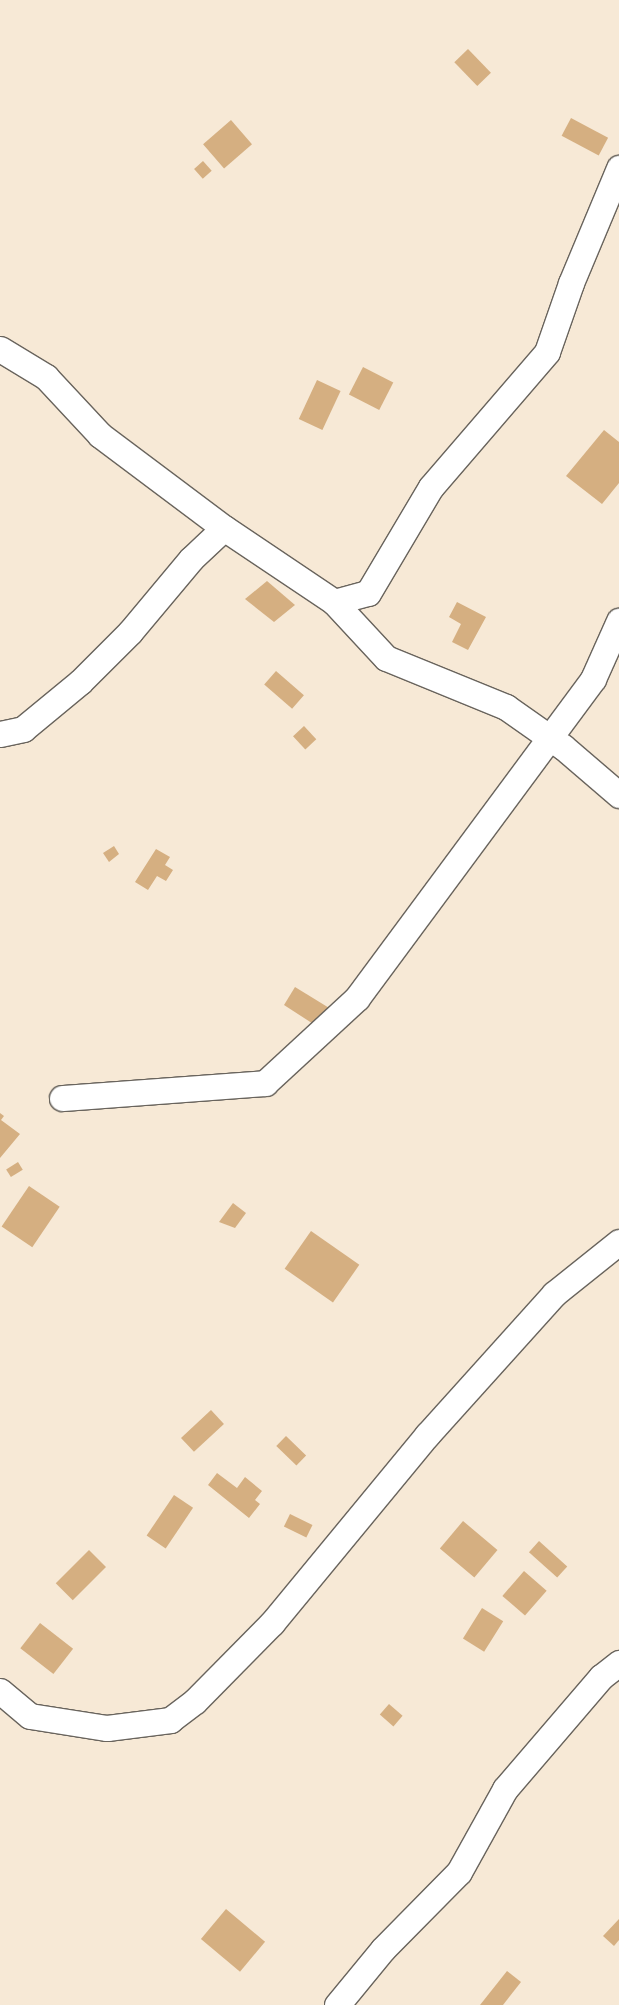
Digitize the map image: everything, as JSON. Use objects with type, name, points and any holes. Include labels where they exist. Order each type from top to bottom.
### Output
[{"type":"street","points":[[334,602],[368,593],[432,488],[547,352],[571,283],[619,168]]},
{"type":"street","points":[[0,349],[46,377],[100,435],[224,528],[334,602],[386,658],[506,707],[550,738],[619,795]]},
{"type":"street","points":[[0,734],[22,729],[80,682],[130,632],[191,559],[224,528]]},
{"type":"street","points":[[62,1098],[265,1083],[357,998],[593,679],[619,621]]},
{"type":"street","points":[[0,1691],[30,1716],[106,1728],[170,1720],[195,1701],[272,1623],[427,1434],[554,1294],[619,1242]]},
{"type":"street","points":[[337,2005],[383,1949],[459,1872],[505,1790],[601,1677],[619,1662]]},
{"type":"building","points":[[468,49],[491,73],[477,86],[454,62]]},
{"type":"building","points":[[571,118],[608,138],[599,155],[562,136]]},
{"type":"building","points":[[231,120],[252,144],[224,168],[203,144]]},
{"type":"building","points":[[203,161],[212,171],[203,179],[194,169]]},
{"type":"building","points":[[363,367],[393,382],[379,410],[349,395]]},
{"type":"building","points":[[317,380],[341,391],[322,430],[299,419]]},
{"type":"building","points":[[604,430],[619,442],[619,483],[602,504],[566,476]]},
{"type":"building","points":[[267,581],[295,605],[274,622],[245,599]]},
{"type":"building","points":[[457,602],[486,617],[468,650],[452,642],[461,624],[449,617]]},
{"type":"building","points":[[276,671],[304,695],[292,709],[264,685]]},
{"type":"building","points":[[304,726],[316,739],[305,749],[293,736]]},
{"type":"building","points":[[114,846],[119,854],[109,862],[103,853]]},
{"type":"building","points":[[156,849],[170,857],[165,865],[173,870],[166,881],[157,876],[148,890],[135,882]]},
{"type":"building","points":[[295,987],[339,1014],[318,1027],[284,1005]]},
{"type":"building","points":[[0,1113],[4,1116],[1,1120],[20,1134],[0,1158]]},
{"type":"building","points":[[18,1162],[23,1170],[11,1177],[6,1169]]},
{"type":"building","points":[[29,1186],[60,1207],[32,1247],[2,1227]]},
{"type":"building","points":[[233,1203],[246,1213],[235,1228],[219,1222]]},
{"type":"building","points":[[311,1231],[359,1265],[333,1303],[285,1269]]},
{"type":"building","points":[[211,1410],[224,1424],[194,1452],[181,1438]]},
{"type":"building","points":[[286,1436],[306,1455],[296,1466],[276,1446]]},
{"type":"building","points":[[217,1473],[237,1488],[245,1477],[262,1491],[255,1500],[260,1504],[249,1518],[208,1485]]},
{"type":"building","points":[[174,1495],[193,1508],[166,1548],[147,1536]]},
{"type":"building","points":[[290,1514],[312,1525],[306,1538],[284,1527]]},
{"type":"building","points":[[463,1521],[497,1550],[474,1578],[440,1549]]},
{"type":"building","points":[[539,1541],[567,1566],[557,1578],[529,1552]]},
{"type":"building","points":[[89,1550],[106,1567],[73,1600],[56,1583]]},
{"type":"building","points":[[524,1571],[547,1591],[525,1616],[502,1596]]},
{"type":"building","points":[[482,1608],[503,1621],[484,1652],[463,1639]]},
{"type":"building","points":[[40,1623],[73,1649],[53,1674],[20,1648]]},
{"type":"building","points":[[389,1704],[403,1716],[393,1726],[380,1715]]},
{"type":"building","points":[[226,1909],[265,1942],[240,1972],[201,1939]]},
{"type":"building","points":[[619,1919],[619,1940],[614,1946],[603,1936]]},
{"type":"building","points":[[507,1971],[521,1982],[503,2005],[480,2005]]}]
